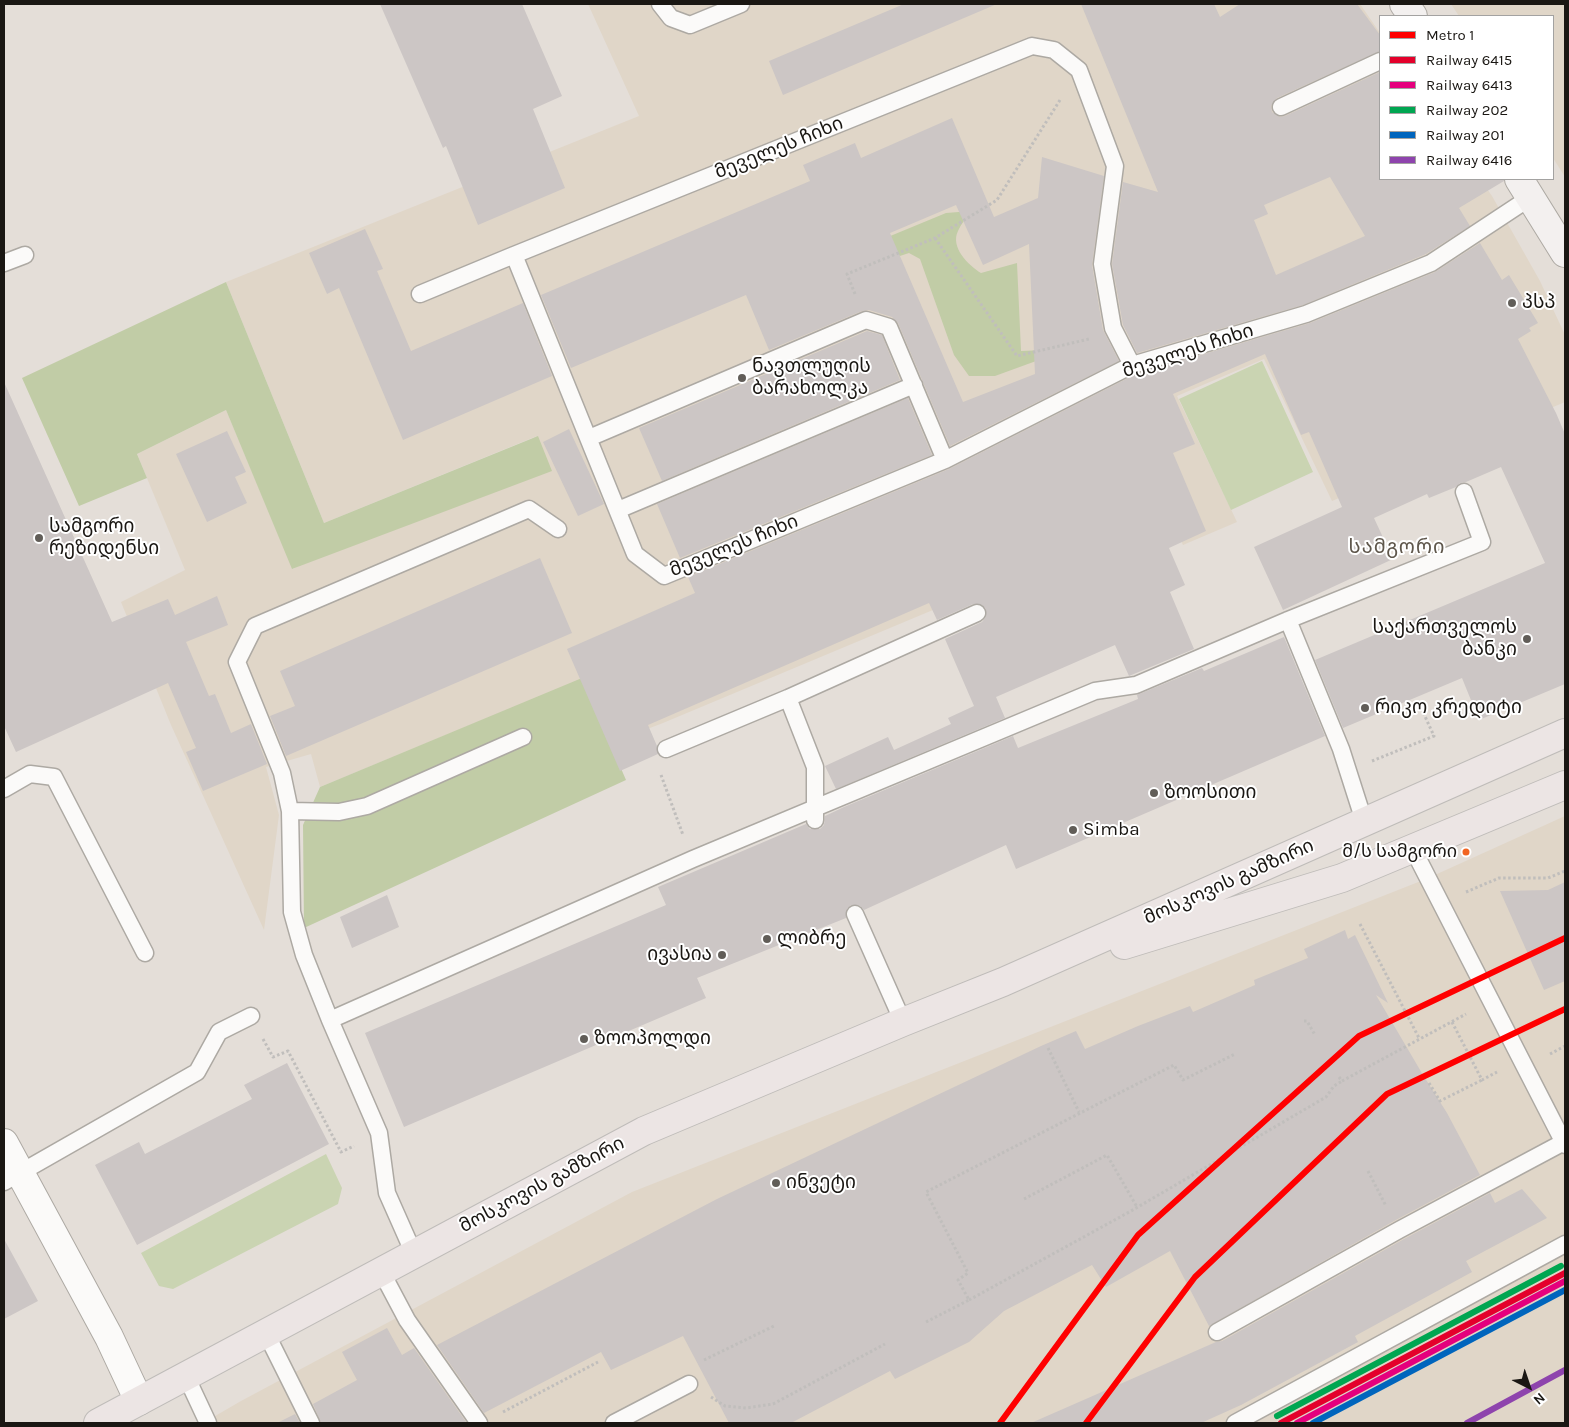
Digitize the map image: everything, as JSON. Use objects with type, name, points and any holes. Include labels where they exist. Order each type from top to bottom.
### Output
[{"type":"main road","name":"მოსკოვის გამზირი","points":[[98,1423],[644,1130],[1003,982],[1565,733]]},
{"type":"main road","name":"მოსკოვის გამზირი","points":[[1003,982],[1342,878],[1565,785]]},
{"type":"street","points":[[1404,4],[1412,15]]},
{"type":"street","points":[[1525,188],[1565,253]]},
{"type":"street","points":[[4,1143],[12,1177],[109,1337],[139,1401]]},
{"type":"lane","points":[[660,4],[671,18],[690,25],[741,4]]},
{"type":"lane","name":"მეველეს ჩიხი","points":[[1079,70],[1054,50],[1032,46],[514,256],[635,554],[664,576],[946,460],[1132,365],[1306,314],[1431,263],[1525,188]]},
{"type":"lane","points":[[1281,107],[1379,61]]},
{"type":"lane","points":[[1079,70],[1115,166],[1102,264],[1113,328],[1132,365]]},
{"type":"lane","points":[[4,263],[24,255]]},
{"type":"lane","points":[[420,294],[514,256]]},
{"type":"lane","points":[[589,438],[866,320],[889,327],[946,460]]},
{"type":"lane","points":[[618,510],[914,386]]},
{"type":"lane","points":[[330,1020],[693,860],[815,814],[1095,691],[1136,685],[1288,620],[1482,542],[1464,492]]},
{"type":"lane","points":[[414,1254],[387,1193],[379,1133],[304,955],[292,912],[290,811],[282,774],[237,662],[255,626],[529,509],[558,529]]},
{"type":"lane","points":[[666,749],[788,698],[977,613]]},
{"type":"lane","points":[[1288,620],[1341,748],[1364,821]]},
{"type":"lane","points":[[788,698],[815,767],[815,814]]},
{"type":"lane","points":[[290,811],[339,812],[367,806],[523,737]]},
{"type":"lane","points":[[4,789],[30,774],[54,777],[145,953]]},
{"type":"lane","points":[[1216,1332],[1399,1230],[1565,1144],[1413,849]]},
{"type":"lane","points":[[855,914],[903,1022]]},
{"type":"lane","points":[[12,1177],[197,1072],[219,1032],[251,1016]]},
{"type":"lane","points":[[1234,1423],[1565,1244]]},
{"type":"lane","points":[[381,1271],[407,1320],[479,1423]]},
{"type":"lane","points":[[266,1333],[311,1423]]},
{"type":"lane","points":[[186,1376],[208,1423]]},
{"type":"lane","points":[[614,1423],[689,1384]]},
{"type":"path","points":[[866,320],[847,274],[935,238],[997,200],[1079,70]]},
{"type":"path","points":[[935,238],[1017,356],[1086,340],[1113,328]]},
{"type":"path","points":[[1371,761],[1434,736],[1423,712]]},
{"type":"path","points":[[666,749],[656,761],[693,860]]},
{"type":"path","points":[[1440,903],[1499,878],[1548,878],[1565,871]]},
{"type":"path","points":[[1360,924],[1419,1038]]},
{"type":"path","points":[[926,1322],[1137,1207],[1326,1097],[1340,1079],[1491,1001]]},
{"type":"path","points":[[251,1016],[273,1057],[288,1050],[341,1152],[379,1133]]},
{"type":"path","points":[[1304,1021],[1307,1020],[1315,1035]]},
{"type":"path","points":[[1452,1022],[1482,1080]]},
{"type":"path","points":[[1048,1048],[1079,1112]]},
{"type":"path","points":[[969,1300],[958,1280],[968,1273],[926,1192],[1174,1065],[1183,1080],[1235,1054]]},
{"type":"path","points":[[1430,1083],[1440,1101],[1521,1059]]},
{"type":"path","points":[[1024,1200],[1107,1155],[1137,1207]]},
{"type":"path","points":[[1368,1171],[1399,1230]]},
{"type":"path","points":[[774,1326],[695,1365],[686,1374],[689,1384],[725,1406],[746,1408],[773,1404],[885,1344]]},
{"type":"path","points":[[498,1414],[598,1362]]},
{"type":"shaded area","name":"ნავთლუღის ბარახოლკა","points":[[588,4],[1360,4],[1379,32],[1379,180],[1481,180],[1492,196],[1540,281],[1565,335],[1565,402],[1332,501],[1264,359],[1177,396],[1237,522],[1183,545],[1167,512],[611,743],[582,679],[320,787],[311,754],[266,767],[279,815],[264,930],[171,725],[121,602],[185,570],[137,454],[226,410],[293,569],[537,436],[324,523],[226,282],[639,116]]},
{"type":"shaded area","points":[[1451,4],[1565,4],[1565,177],[1554,160],[1554,15],[1458,15]]},
{"type":"shaded area","points":[[1565,816],[1565,1423],[203,1423],[632,1192],[1426,879]]},
{"type":"green space","points":[[971,211],[956,237],[958,249],[966,260],[981,273],[1017,263],[1021,351],[1069,349],[995,376],[969,376],[954,355],[920,259],[909,253],[854,271],[837,258],[946,213]]},
{"type":"green space","points":[[226,282],[324,523],[538,436],[552,471],[292,569],[226,410],[137,454],[147,478],[79,506],[22,378]]},
{"type":"green space","points":[[1262,361],[1313,472],[1231,510],[1179,399]]},
{"type":"green space","points":[[582,678],[626,780],[304,928],[303,825],[320,787]]},
{"type":"green space","points":[[326,1154],[342,1188],[338,1204],[173,1289],[159,1286],[141,1253]]},
{"type":"building","points":[[380,4],[522,4],[562,96],[533,109],[565,188],[478,225],[446,146],[443,148]]},
{"type":"building","points":[[904,4],[997,4],[783,95],[769,61]]},
{"type":"building","points":[[1081,4],[1214,4],[1220,17],[1240,4],[1357,4],[1379,34],[1379,51],[1277,98],[1271,106],[1272,112],[1280,117],[1285,116],[1379,72],[1379,180],[1504,180],[1459,208],[1470,226],[1426,254],[1303,305],[1137,353],[1123,325],[1112,264],[1123,182],[1158,192]],"holes":[[[1330,177],[1365,236],[1276,275],[1254,220],[1268,214],[1264,205]]]},
{"type":"building","points":[[952,118],[994,217],[1038,198],[1042,157],[1104,176],[1092,265],[1103,330],[1119,361],[950,446],[898,323],[892,317],[869,310],[862,311],[769,350],[746,295],[571,368],[541,295],[810,181],[803,165],[855,143],[861,158]],"holes":[[[956,205],[983,265],[1029,244],[1035,374],[963,402],[890,233]]]},
{"type":"building","points":[[365,229],[383,269],[377,271],[411,351],[523,303],[552,376],[403,440],[339,288],[327,294],[309,253]]},
{"type":"building","points":[[1480,243],[1502,280],[1509,275],[1538,323],[1529,328],[1531,331],[1518,339],[1565,434],[1565,684],[1479,720],[1462,678],[1343,728],[1315,660],[1545,563],[1501,467],[1460,483],[1456,487],[1429,498],[1427,494],[1374,518],[1393,559],[1283,610],[1254,547],[1342,507],[1309,432],[1301,435],[1265,354],[1173,394],[1195,444],[1173,453],[1206,531],[1169,548],[1185,585],[1170,592],[1194,649],[1129,676],[1115,645],[996,697],[1005,718],[836,789],[825,766],[888,737],[894,750],[951,724],[948,718],[974,706],[945,639],[982,622],[985,618],[986,609],[982,605],[973,604],[937,620],[929,603],[648,725],[657,746],[658,754],[620,771],[567,649],[695,593],[688,577],[949,469],[1136,374],[1310,323],[1435,272]]},
{"type":"building","points":[[867,331],[882,335],[900,380],[662,481],[639,428]]},
{"type":"building","name":"სამგორი რეზიდენსი","points":[[4,382],[112,622],[168,599],[175,615],[217,596],[228,625],[186,642],[209,696],[215,694],[231,733],[251,724],[267,764],[203,791],[186,752],[196,748],[168,683],[16,752],[4,726]]},
{"type":"building","points":[[908,398],[932,455],[680,558],[657,504]]},
{"type":"building","points":[[569,429],[604,504],[578,516],[543,442]]},
{"type":"building","points":[[227,431],[246,472],[235,477],[247,503],[207,522],[176,454]]},
{"type":"building","points":[[540,558],[572,633],[286,756],[270,716],[295,706],[280,671]]},
{"type":"building","points":[[1284,637],[1325,736],[1016,869],[1006,845],[864,910],[860,906],[851,905],[847,909],[846,918],[697,978],[706,998],[404,1127],[365,1033],[666,905],[658,887],[806,824],[810,829],[820,829],[824,825],[825,816],[1013,736],[1018,748],[1138,699],[1137,695],[1202,668],[1204,671]]},
{"type":"building","points":[[1565,882],[1565,981],[1544,990],[1500,891],[1548,890]]},
{"type":"building","points":[[387,895],[399,927],[352,948],[340,917]]},
{"type":"building","points":[[1345,930],[1348,939],[1355,935],[1388,1003],[1376,995],[1447,1113],[1480,1175],[1394,1221],[1209,1326],[1170,1251],[1106,1287],[1092,1265],[1004,1311],[969,1342],[895,1379],[890,1371],[791,1423],[729,1423],[683,1336],[611,1370],[601,1352],[484,1413],[437,1345],[717,1199],[1041,1046],[1076,1031],[1085,1049],[1190,1006],[1193,1012],[1255,985],[1254,980],[1308,958],[1304,949]]},
{"type":"building","points":[[287,1063],[329,1144],[137,1245],[95,1165],[139,1142],[145,1154],[252,1099],[244,1085]]},
{"type":"building","points":[[1522,1189],[1547,1218],[1466,1261],[1472,1272],[1355,1336],[1358,1342],[1241,1405],[1201,1423],[1031,1423],[1222,1341],[1490,1193],[1495,1203]]},
{"type":"building","points":[[4,1239],[38,1301],[4,1319]]},
{"type":"building","points":[[387,1328],[402,1355],[414,1348],[466,1422],[321,1423],[313,1404],[357,1380],[342,1352]]},
{"type":"building","points":[[295,1414],[300,1423],[277,1423]]},
{"type":"metro line","name":"1","points":[[1000,1423],[1138,1235],[1359,1036],[1565,938]]},
{"type":"metro line","name":"1","points":[[1086,1423],[1195,1277],[1387,1094],[1565,1009]]},
{"type":"rail line","name":"202","points":[[1277,1416],[1561,1266]]},
{"type":"rail line","name":"6415","points":[[1281,1423],[1565,1273]]},
{"type":"rail line","name":"6413","points":[[1297,1423],[1565,1281]]},
{"type":"rail line","name":"201","points":[[1313,1423],[1565,1290]]},
{"type":"rail line","name":"6416","points":[[1467,1423],[1565,1370]]},
{"type":"place","name":"პსპ","points":[[1512,303]]},
{"type":"place","name":"ნავთლუღის ბარახოლკა","points":[[742,378]]},
{"type":"place","name":"სამგორი რეზიდენსი","points":[[39,538]]},
{"type":"place","name":"საქართველოს ბანკი","points":[[1527,639]]},
{"type":"place","name":"რიკო კრედიტი","points":[[1365,708]]},
{"type":"place","name":"ზოოსითი","points":[[1154,793]]},
{"type":"place","name":"Simba","points":[[1073,830]]},
{"type":"place","name":"მ/ს სამგორი","points":[[1466,852]]},
{"type":"place","name":"ლიბრე","points":[[767,939]]},
{"type":"place","name":"ივასია","points":[[722,955]]},
{"type":"place","name":"ზოოპოლდი","points":[[584,1039]]},
{"type":"place","name":"ინვეტი","points":[[776,1183]]},
{"type":"district","name":"სამგორი","points":[[1397,547]]}]
